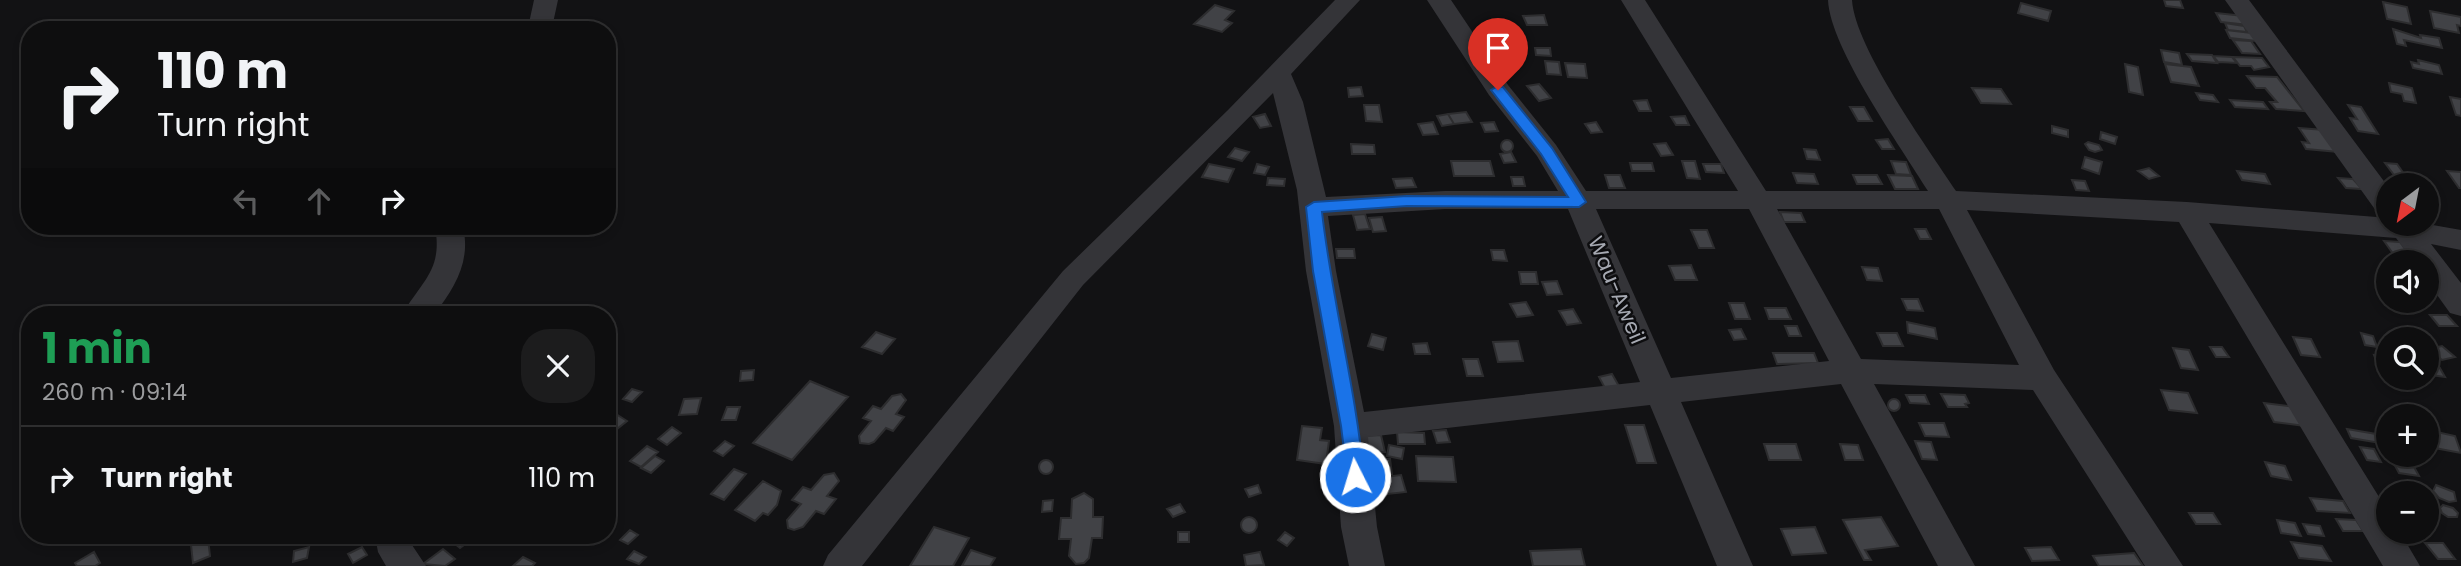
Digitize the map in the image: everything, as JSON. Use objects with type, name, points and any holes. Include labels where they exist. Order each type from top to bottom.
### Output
[{"type":"street","points":[[541,21],[546,0]]},
{"type":"street","points":[[841,566],[1073,278],[1348,0]]},
{"type":"street","name":"Wau-Aweil","points":[[1439,0],[1498,90],[1546,151],[1579,202],[1735,566]]},
{"type":"street","points":[[1840,0],[1841,19],[1883,99],[1948,200],[2042,378],[2165,566]]},
{"type":"street","points":[[2237,0],[2376,190]]},
{"type":"street","points":[[1642,5],[1757,199],[1848,371],[1957,566]]},
{"type":"street","points":[[1278,73],[1290,102],[1314,207],[1321,271],[1350,426],[1359,527],[1367,566]]},
{"type":"street","points":[[1314,207],[1407,201],[1948,200],[2376,219]]},
{"type":"street","points":[[2187,211],[2402,566]]},
{"type":"street","points":[[2440,233],[2461,240]]},
{"type":"street","points":[[424,306],[446,277],[454,246],[451,235]]},
{"type":"street","points":[[2410,236],[2461,306]]},
{"type":"street","points":[[1350,426],[1848,371],[2042,378]]},
{"type":"street","points":[[394,544],[396,552],[408,566]]},
{"type":"building","points":[[2164,0],[2180,0],[2183,8],[2166,6]]},
{"type":"building","points":[[2383,2],[2407,7],[2411,24],[2387,19]]},
{"type":"building","points":[[2021,3],[2051,11],[2048,21],[2018,13]]},
{"type":"building","points":[[1215,5],[1234,11],[1225,20],[1232,23],[1222,32],[1194,24]]},
{"type":"building","points":[[2430,11],[2461,17],[2461,26],[2457,25],[2459,33],[2434,28]]},
{"type":"building","points":[[2216,13],[2244,16],[2249,25],[2221,22]]},
{"type":"building","points":[[1544,15],[1547,25],[1527,25],[1523,16]]},
{"type":"building","points":[[2225,23],[2244,26],[2247,32],[2228,30]]},
{"type":"building","points":[[2393,29],[2421,38],[2420,35],[2439,38],[2442,48],[2404,40],[2406,46],[2397,44]]},
{"type":"building","points":[[2226,30],[2252,33],[2257,41],[2230,38]]},
{"type":"building","points":[[2233,40],[2251,41],[2260,54],[2242,53]]},
{"type":"building","points":[[1535,48],[1550,48],[1551,56],[1536,55]]},
{"type":"building","points":[[2161,50],[2179,53],[2182,65],[2164,62]]},
{"type":"building","points":[[2187,54],[2212,55],[2217,63],[2192,61]]},
{"type":"building","points":[[2213,56],[2232,57],[2237,63],[2218,62]]},
{"type":"building","points":[[2233,57],[2262,58],[2269,67],[2254,70],[2251,66],[2240,66]]},
{"type":"building","points":[[2418,60],[2439,65],[2442,74],[2413,68],[2411,62],[2419,64]]},
{"type":"building","points":[[1545,61],[1559,62],[1561,75],[1547,74]]},
{"type":"building","points":[[1565,63],[1585,64],[1587,78],[1568,77]]},
{"type":"building","points":[[2125,64],[2138,67],[2143,95],[2129,92]]},
{"type":"building","points":[[2165,64],[2191,67],[2199,86],[2171,82]]},
{"type":"building","points":[[2247,76],[2277,77],[2304,111],[2276,109],[2270,102],[2277,102],[2265,88],[2256,88]]},
{"type":"building","points":[[2389,83],[2412,88],[2416,103],[2404,101],[2402,94],[2391,92]]},
{"type":"building","points":[[1539,84],[1551,98],[1539,101],[1527,86]]},
{"type":"building","points":[[1361,87],[1363,96],[1349,97],[1348,88]]},
{"type":"building","points":[[1972,88],[2001,89],[2011,104],[1981,103]]},
{"type":"building","points":[[2196,93],[2213,95],[2218,102],[2200,100]]},
{"type":"building","points":[[2450,97],[2461,99],[2461,116],[2456,115]]},
{"type":"building","points":[[1647,100],[1651,111],[1639,111],[1634,101]]},
{"type":"building","points":[[2230,100],[2263,102],[2268,109],[2235,107]]},
{"type":"building","points":[[1364,105],[1379,105],[1382,122],[1366,121]]},
{"type":"building","points":[[2348,105],[2361,107],[2378,134],[2358,131],[2350,118],[2357,119]]},
{"type":"building","points":[[1850,107],[1864,107],[1872,121],[1858,121]]},
{"type":"building","points":[[1466,112],[1472,122],[1454,124],[1448,114]]},
{"type":"building","points":[[1265,114],[1271,126],[1260,128],[1253,117]]},
{"type":"building","points":[[1448,114],[1454,124],[1442,126],[1437,116]]},
{"type":"building","points":[[1685,116],[1689,125],[1676,125],[1671,117]]},
{"type":"building","points":[[1433,122],[1438,134],[1423,135],[1418,124]]},
{"type":"building","points":[[1494,122],[1498,131],[1485,132],[1481,123]]},
{"type":"building","points":[[1596,122],[1602,132],[1591,133],[1585,124]]},
{"type":"building","points":[[2052,126],[2068,130],[2068,137],[2052,133]]},
{"type":"building","points":[[2299,128],[2325,130],[2339,152],[2306,149],[2302,142],[2309,143]]},
{"type":"building","points":[[2101,132],[2117,137],[2115,144],[2100,139]]},
{"type":"building","points":[[1888,139],[1894,149],[1882,149],[1876,140]]},
{"type":"building","points":[[1507,140],[1513,146],[1507,152],[1501,146]]},
{"type":"building","points":[[2088,142],[2099,145],[2102,150],[2089,150],[2085,144]]},
{"type":"building","points":[[1666,143],[1673,155],[1661,156],[1654,144]]},
{"type":"building","points":[[1351,144],[1374,145],[1375,154],[1352,154]]},
{"type":"building","points":[[1235,148],[1249,152],[1242,161],[1228,157]]},
{"type":"building","points":[[1804,149],[1816,150],[1820,160],[1807,159]]},
{"type":"building","points":[[1511,152],[1516,162],[1504,163],[1500,154]]},
{"type":"building","points":[[2085,157],[2102,162],[2099,174],[2082,168]]},
{"type":"building","points":[[1451,161],[1490,161],[1494,176],[1454,176]]},
{"type":"building","points":[[1682,161],[1695,161],[1700,179],[1687,178]]},
{"type":"building","points":[[1891,161],[1906,162],[1911,175],[1896,174]]},
{"type":"building","points":[[1630,163],[1652,163],[1654,171],[1632,171]]},
{"type":"building","points":[[2385,163],[2397,164],[2403,173],[2392,173]]},
{"type":"building","points":[[1209,164],[1234,169],[1228,182],[1202,177]]},
{"type":"building","points":[[1257,164],[1269,167],[1265,175],[1254,173]]},
{"type":"building","points":[[1703,164],[1721,164],[1724,173],[1706,172]]},
{"type":"building","points":[[2149,168],[2159,176],[2149,179],[2138,171]]},
{"type":"building","points":[[2237,171],[2265,174],[2270,184],[2242,180]]},
{"type":"building","points":[[2447,171],[2461,172],[2461,188],[2459,188]]},
{"type":"building","points":[[1793,173],[1814,174],[1818,184],[1797,183]]},
{"type":"building","points":[[1605,175],[1620,175],[1625,188],[1609,188]]},
{"type":"building","points":[[1853,175],[1877,175],[1882,184],[1857,184]]},
{"type":"building","points":[[1888,175],[1912,176],[1918,189],[1895,189]]},
{"type":"building","points":[[1511,177],[1523,177],[1525,186],[1513,186]]},
{"type":"building","points":[[1268,178],[1285,179],[1284,186],[1267,185]]},
{"type":"building","points":[[1412,178],[1416,187],[1396,188],[1393,179]]},
{"type":"building","points":[[2338,178],[2353,179],[2362,189],[2346,188]]},
{"type":"building","points":[[2072,180],[2085,181],[2089,191],[2076,190]]},
{"type":"building","points":[[1780,212],[1801,213],[1805,222],[1784,222]]},
{"type":"building","points":[[1365,214],[1370,229],[1357,230],[1353,215]]},
{"type":"building","points":[[1382,217],[1386,231],[1373,232],[1369,218]]},
{"type":"building","points":[[1915,229],[1926,229],[1931,239],[1920,239]]},
{"type":"building","points":[[1691,230],[1707,230],[1714,248],[1699,248]]},
{"type":"building","points":[[2384,241],[2400,242],[2406,250],[2390,250]]},
{"type":"building","points":[[1336,249],[1354,249],[1355,258],[1337,258]]},
{"type":"building","points":[[1491,250],[1504,250],[1507,261],[1493,260]]},
{"type":"building","points":[[1691,265],[1697,280],[1675,280],[1669,266]]},
{"type":"building","points":[[1862,267],[1878,268],[1882,281],[1867,280]]},
{"type":"building","points":[[1519,272],[1536,272],[1538,284],[1521,284]]},
{"type":"building","points":[[1557,281],[1562,294],[1547,295],[1542,282]]},
{"type":"building","points":[[1902,299],[1918,299],[1923,311],[1907,310]]},
{"type":"building","points":[[1526,302],[1533,315],[1517,317],[1510,304]]},
{"type":"building","points":[[1729,303],[1744,303],[1750,319],[1735,319]]},
{"type":"building","points":[[1765,308],[1786,308],[1791,319],[1769,319]]},
{"type":"building","points":[[1573,309],[1581,323],[1567,325],[1559,311]]},
{"type":"building","points":[[2430,315],[2447,315],[2457,326],[2439,326]]},
{"type":"building","points":[[1907,322],[1935,328],[1937,339],[1908,333]]},
{"type":"building","points":[[1785,326],[1797,326],[1801,336],[1789,336]]},
{"type":"building","points":[[1741,329],[1746,339],[1734,340],[1729,330]]},
{"type":"building","points":[[876,332],[895,339],[882,354],[862,347]]},
{"type":"building","points":[[1877,333],[1897,333],[1903,346],[1883,346]]},
{"type":"building","points":[[2361,333],[2373,336],[2376,347],[2365,345]]},
{"type":"building","points":[[1372,334],[1386,338],[1383,350],[1368,346]]},
{"type":"building","points":[[2293,337],[2311,339],[2320,357],[2301,355]]},
{"type":"building","points":[[1518,341],[1523,361],[1498,362],[1493,342]]},
{"type":"building","points":[[1427,343],[1430,354],[1415,354],[1413,344]]},
{"type":"building","points":[[2442,346],[2455,357],[2442,360],[2439,357],[2439,347]]},
{"type":"building","points":[[2210,347],[2222,347],[2229,357],[2216,357]]},
{"type":"building","points":[[2173,348],[2189,350],[2198,370],[2181,368]]},
{"type":"building","points":[[1773,353],[1814,353],[1818,363],[1777,364]]},
{"type":"building","points":[[1463,359],[1478,359],[1483,376],[1467,376]]},
{"type":"building","points":[[754,370],[753,380],[740,381],[741,371]]},
{"type":"building","points":[[1612,374],[1620,388],[1606,390],[1599,377]]},
{"type":"building","points":[[810,381],[848,397],[792,460],[753,443]]},
{"type":"building","points":[[632,389],[642,392],[632,402],[623,399]]},
{"type":"building","points":[[2161,390],[2188,393],[2197,413],[2169,410]]},
{"type":"building","points":[[901,394],[906,400],[896,414],[904,417],[893,431],[886,428],[874,442],[860,443],[859,436],[871,421],[863,418],[873,406],[881,409],[892,396]]},
{"type":"building","points":[[1941,394],[1965,395],[1969,403],[1965,404],[1967,407],[1948,407]]},
{"type":"building","points":[[1906,395],[1925,395],[1929,404],[1910,403]]},
{"type":"building","points":[[701,398],[697,414],[679,415],[684,399]]},
{"type":"building","points":[[1894,399],[1900,405],[1894,411],[1888,405]]},
{"type":"building","points":[[2264,403],[2295,407],[2305,426],[2274,422]]},
{"type":"building","points":[[727,407],[740,407],[736,420],[722,420]]},
{"type":"building","points":[[616,414],[627,421],[616,428]]},
{"type":"building","points":[[1919,423],[1944,423],[1949,437],[1925,436]]},
{"type":"building","points":[[1625,425],[1644,425],[1656,463],[1637,463]]},
{"type":"building","points":[[1302,426],[1322,428],[1320,440],[1329,441],[1326,464],[1297,460]]},
{"type":"building","points":[[672,427],[681,433],[667,445],[658,439]]},
{"type":"building","points":[[2347,429],[2376,434],[2376,442],[2351,438]]},
{"type":"building","points":[[1446,430],[1450,442],[1437,443],[1433,431]]},
{"type":"building","points":[[1397,432],[1424,433],[1425,444],[1398,444]]},
{"type":"building","points":[[2439,432],[2455,436],[2461,453],[2439,449]]},
{"type":"building","points":[[1381,435],[1385,452],[1366,453],[1362,436]]},
{"type":"building","points":[[725,441],[734,446],[723,456],[714,451]]},
{"type":"building","points":[[1915,441],[1931,442],[1937,460],[1922,459]]},
{"type":"building","points":[[1764,444],[1796,444],[1801,460],[1769,460]]},
{"type":"building","points":[[1840,444],[1858,445],[1863,460],[1845,460]]},
{"type":"building","points":[[1389,445],[1404,448],[1402,459],[1387,456]]},
{"type":"building","points":[[647,446],[658,452],[641,467],[630,461]]},
{"type":"building","points":[[2360,447],[2374,449],[2376,461],[2367,460]]},
{"type":"building","points":[[655,456],[664,461],[651,473],[641,468]]},
{"type":"building","points":[[1416,456],[1453,457],[1456,482],[1418,481]]},
{"type":"building","points":[[1372,459],[1390,459],[1392,474],[1374,474]]},
{"type":"building","points":[[1043,460],[1049,460],[1053,467],[1049,474],[1043,474],[1039,470],[1039,464]]},
{"type":"building","points":[[2265,462],[2285,466],[2291,480],[2271,476]]},
{"type":"building","points":[[2396,467],[2414,467],[2419,476],[2399,473]]},
{"type":"building","points":[[734,469],[746,474],[724,500],[711,494]]},
{"type":"building","points":[[834,473],[839,481],[827,496],[836,499],[824,514],[816,511],[803,527],[794,530],[788,528],[787,520],[801,504],[792,500],[803,487],[811,490],[824,475]]},
{"type":"building","points":[[1401,475],[1406,492],[1379,495],[1375,478]]},
{"type":"building","points":[[763,481],[781,491],[777,505],[768,515],[763,513],[755,521],[735,510]]},
{"type":"building","points":[[1258,485],[1261,493],[1249,497],[1245,489]]},
{"type":"building","points":[[2439,486],[2454,492],[2456,501],[2449,502],[2439,498]]},
{"type":"building","points":[[1084,493],[1093,499],[1093,517],[1103,517],[1102,538],[1092,538],[1089,558],[1084,563],[1076,564],[1069,556],[1071,539],[1059,539],[1061,518],[1071,518],[1072,499]]},
{"type":"building","points":[[2310,498],[2343,501],[2350,513],[2317,511]]},
{"type":"building","points":[[1053,500],[1052,511],[1042,512],[1043,501]]},
{"type":"building","points":[[1180,504],[1185,512],[1173,517],[1167,509]]},
{"type":"building","points":[[2443,505],[2453,508],[2458,513],[2457,517],[2448,517],[2442,513],[2440,508]]},
{"type":"building","points":[[2189,513],[2213,513],[2220,524],[2196,524]]},
{"type":"building","points":[[1249,517],[1257,525],[1249,533],[1241,525]]},
{"type":"building","points":[[1881,517],[1898,546],[1865,550],[1871,560],[1864,560],[1843,520]]},
{"type":"building","points":[[2336,519],[2356,520],[2363,531],[2343,531]]},
{"type":"building","points":[[2277,520],[2295,523],[2301,536],[2281,533]]},
{"type":"building","points":[[2303,524],[2320,526],[2324,536],[2308,534]]},
{"type":"building","points":[[934,527],[969,538],[953,566],[910,566]]},
{"type":"building","points":[[1815,527],[1826,553],[1792,555],[1781,529]]},
{"type":"building","points":[[630,530],[638,535],[628,544],[620,540]]},
{"type":"building","points":[[1178,532],[1189,532],[1189,542],[1178,542]]},
{"type":"building","points":[[1285,532],[1294,538],[1287,546],[1278,540]]},
{"type":"building","points":[[2291,542],[2322,546],[2331,561],[2299,558]]},
{"type":"building","points":[[2443,543],[2455,559],[2438,559],[2426,544]]},
{"type":"building","points":[[209,544],[210,556],[193,563],[191,545]]},
{"type":"building","points":[[309,547],[307,558],[293,562],[294,551]]},
{"type":"building","points":[[362,547],[367,555],[353,563],[348,554]]},
{"type":"building","points":[[2051,547],[2059,560],[2032,561],[2025,548]]},
{"type":"building","points":[[443,549],[455,559],[445,566],[423,564]]},
{"type":"building","points":[[1581,549],[1585,566],[1533,566],[1530,551]]},
{"type":"building","points":[[971,550],[995,558],[990,566],[962,566]]},
{"type":"building","points":[[634,551],[646,557],[639,564],[627,559]]},
{"type":"building","points":[[94,552],[100,563],[95,566],[77,566],[75,563]]},
{"type":"building","points":[[1260,552],[1264,565],[1246,566],[1244,555]]},
{"type":"building","points":[[2134,553],[2143,566],[2099,566],[2093,556]]},
{"type":"building","points":[[523,557],[535,563],[532,566],[513,566]]},
{"type":"route","points":[[1355,477],[1350,426],[1321,271],[1314,207],[1407,201],[1579,202],[1546,151],[1498,90]]}]
